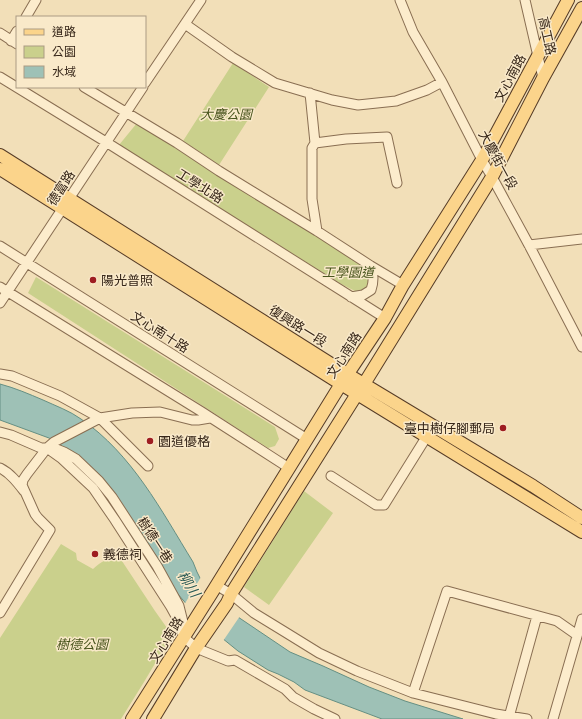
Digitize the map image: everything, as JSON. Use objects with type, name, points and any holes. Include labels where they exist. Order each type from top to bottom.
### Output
[{"type":"main road","name":"文心南路","points":[[132,719],[344,379],[385,318],[403,285],[482,160],[568,0]]},
{"type":"main road","points":[[153,719],[196,648],[364,384],[492,177],[543,78],[582,8]]},
{"type":"main road","name":"復興路一段","points":[[0,155],[66,204],[344,379],[357,394],[582,532]]},
{"type":"main road","name":"復興路一段","points":[[0,170],[66,204]]},
{"type":"main road","name":"復興路一段","points":[[344,379],[364,384],[533,486],[582,518]]},
{"type":"street","points":[[27,16],[36,0]]},
{"type":"street","points":[[146,82],[201,0]]},
{"type":"street","name":"大慶街一段","points":[[400,0],[412,32],[442,82],[482,160],[578,331],[582,346]]},
{"type":"street","name":"高工路","points":[[525,0],[543,78]]},
{"type":"street","points":[[184,24],[232,57],[275,83],[332,100],[358,104],[396,101],[427,90],[442,82]]},
{"type":"street","points":[[0,33],[14,42]]},
{"type":"street","name":"工學北路","points":[[0,77],[16,87]]},
{"type":"street","name":"工學北路","points":[[18,88],[385,318]]},
{"type":"street","name":"工學北路","points":[[86,88],[177,143],[403,285]]},
{"type":"street","name":"德富路","points":[[0,303],[3,289],[27,263],[142,88]]},
{"type":"street","points":[[310,93],[315,143],[312,148],[312,199],[317,231]]},
{"type":"street","points":[[315,143],[346,139],[387,137],[398,183]]},
{"type":"street","points":[[529,245],[582,239]]},
{"type":"street","name":"文心南十路","points":[[0,246],[307,439]]},
{"type":"street","points":[[352,296],[363,295],[372,290],[374,281],[371,266]]},
{"type":"street","points":[[3,289],[289,468]]},
{"type":"street","points":[[0,374],[12,376],[60,396],[96,420],[128,446],[148,466]]},
{"type":"street","points":[[0,613],[50,530],[38,518],[32,509],[22,485],[23,480],[50,445],[96,420],[132,413],[160,412],[192,420],[210,418]]},
{"type":"street","name":"樹德一巷","points":[[0,432],[41,448],[50,445],[61,458],[93,488],[171,607],[184,637]]},
{"type":"street","points":[[331,476],[376,505],[384,505],[427,436]]},
{"type":"street","points":[[0,468],[6,471],[19,484],[26,494]]},
{"type":"street","points":[[215,588],[319,653],[357,671],[413,693],[496,714],[527,719]]},
{"type":"street","points":[[413,693],[447,591],[557,621],[577,635]]},
{"type":"street","points":[[509,716],[537,616]]},
{"type":"street","points":[[553,719],[582,619]]},
{"type":"street","points":[[184,637],[196,648],[228,661],[235,660],[285,689],[293,697],[335,719]]},
{"type":"green space","name":"大慶公園","points":[[233,63],[269,87],[219,165],[183,141]]},
{"type":"green space","name":"工學園道","points":[[137,123],[212,172],[364,265],[370,276],[367,289],[357,292],[341,284],[119,145]]},
{"type":"green space","points":[[36,277],[275,427],[279,439],[275,446],[268,448],[28,293]]},
{"type":"green space","points":[[304,491],[333,513],[269,605],[244,587]]},
{"type":"green space","name":"樹德公園","points":[[61,544],[76,553],[77,560],[93,569],[105,560],[120,558],[172,635],[121,719],[0,719],[0,638]]},
{"type":"water","name":"柳川","points":[[0,384],[27,393],[81,419],[116,449],[157,503],[193,562],[208,594],[238,617],[290,652],[369,687],[405,701],[463,719],[382,719],[305,690],[294,682],[268,670],[238,651],[201,621],[177,593],[128,515],[71,452],[49,438],[0,420]]},
{"type":"pier","points":[[201,577],[209,593],[240,616],[223,641],[200,622],[184,605]]},
{"type":"place","name":"陽光普照","points":[[93,280]]},
{"type":"place","name":"臺中樹仔腳郵局","points":[[503,428]]},
{"type":"place","name":"園道優格","points":[[150,441]]},
{"type":"place","name":"義德祠","points":[[95,554]]}]
